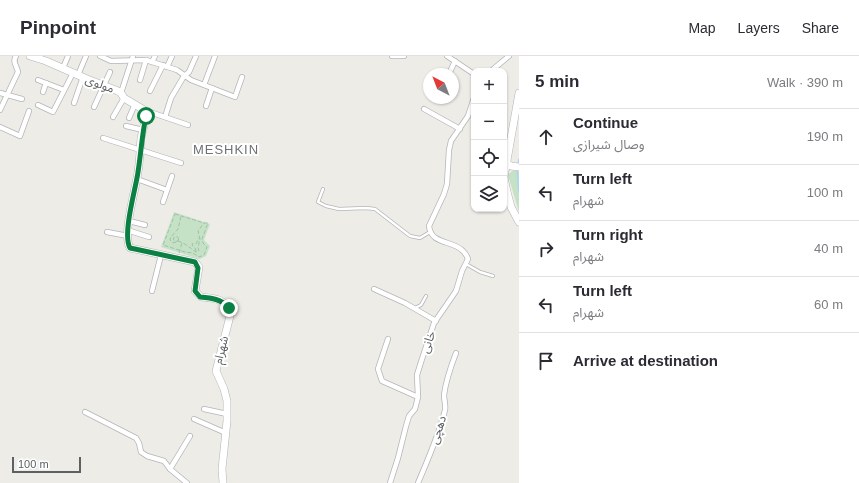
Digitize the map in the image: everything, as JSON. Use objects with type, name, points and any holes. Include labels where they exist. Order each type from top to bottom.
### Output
[{"type":"street","points":[[0,110],[18,72],[14,63],[16,56]]},
{"type":"street","name":"مولوی","points":[[30,56],[46,61],[104,86],[122,95],[144,110],[188,125]]},
{"type":"street","points":[[63,68],[68,56]]},
{"type":"street","points":[[74,103],[78,75],[86,56]]},
{"type":"street","points":[[101,56],[111,61],[121,62],[132,58],[146,60],[177,70],[184,76],[235,97],[242,77]]},
{"type":"street","points":[[121,62],[122,56]]},
{"type":"street","points":[[152,62],[155,56]]},
{"type":"street","points":[[150,91],[172,56]]},
{"type":"street","points":[[165,117],[170,98],[184,76],[189,72],[196,56]]},
{"type":"street","points":[[204,85],[214,56]]},
{"type":"street","points":[[392,56],[404,56]]},
{"type":"street","points":[[447,56],[471,72]]},
{"type":"street","points":[[495,68],[509,56]]},
{"type":"street","points":[[113,118],[122,95],[132,58]]},
{"type":"street","points":[[140,80],[146,60]]},
{"type":"street","points":[[452,68],[455,61]]},
{"type":"street","points":[[94,108],[110,72]]},
{"type":"street","points":[[38,106],[53,112],[64,90],[78,75]]},
{"type":"street","points":[[38,80],[64,90]]},
{"type":"street","points":[[43,92],[46,84]]},
{"type":"street","points":[[206,106],[212,88]]},
{"type":"street","points":[[0,93],[22,99]]},
{"type":"street","points":[[507,158],[519,93]]},
{"type":"street","points":[[129,118],[135,104]]},
{"type":"street","points":[[466,264],[468,259],[463,250],[436,239],[430,232],[429,226],[447,184],[451,141],[468,116],[472,104]]},
{"type":"street","points":[[424,109],[460,129]]},
{"type":"street","points":[[128,233],[146,116],[144,110]]},
{"type":"street","points":[[0,126],[20,136],[29,111]]},
{"type":"street","points":[[126,126],[143,130]]},
{"type":"street","points":[[103,138],[181,163]]},
{"type":"street","points":[[507,164],[519,168]]},
{"type":"street","points":[[163,202],[172,176]]},
{"type":"street","points":[[504,176],[511,207],[519,222]]},
{"type":"street","points":[[137,179],[167,190]]},
{"type":"street","points":[[129,222],[145,225]]},
{"type":"street","points":[[107,232],[128,233],[149,238]]},
{"type":"street","name":"شهرام","points":[[128,233],[128,244],[130,248],[195,262],[198,268],[195,291],[200,297],[214,298],[224,302],[229,308],[230,316],[216,371],[224,389],[227,401],[226,433],[222,469],[223,483]]},
{"type":"street","points":[[152,291],[161,255]]},
{"type":"street","name":"خانی","points":[[390,483],[409,416],[414,409],[418,397],[417,375],[436,321],[456,291],[466,264]]},
{"type":"street","points":[[374,289],[436,321]]},
{"type":"street","points":[[388,339],[378,369],[382,381],[418,397]]},
{"type":"street","name":"دهچی","points":[[418,483],[436,441],[442,422],[446,407],[444,396],[449,372],[456,353]]},
{"type":"street","points":[[204,409],[227,414]]},
{"type":"street","points":[[85,412],[136,438],[141,452],[147,456],[164,461],[170,469],[187,483]]},
{"type":"street","points":[[194,419],[226,433]]},
{"type":"street","points":[[170,469],[190,436]]},
{"type":"lane","points":[[323,189],[318,202],[326,206],[339,209],[375,209],[410,236],[420,238],[430,232]]},
{"type":"lane","points":[[466,264],[480,272],[493,276]]},
{"type":"lane","points":[[414,309],[421,305],[426,296]]},
{"type":"path","points":[[175,214],[181,216],[208,224],[202,239],[203,243],[207,247],[204,255],[199,257],[193,253],[163,245],[175,214]]},
{"type":"path","points":[[178,241],[173,244],[170,240],[178,229],[181,216]]},
{"type":"path","points":[[196,252],[199,251],[198,231],[204,223]]},
{"type":"path","points":[[176,242],[173,240],[174,237],[178,238],[178,241],[186,243],[188,248],[196,252]]},
{"type":"path","points":[[196,252],[192,245],[193,243],[196,244],[199,237]]},
{"type":"path","points":[[177,258],[182,242]]},
{"type":"path","points":[[196,244],[198,248]]},
{"type":"green space","points":[[512,171],[519,171],[519,212],[508,175]]},
{"type":"green space","points":[[174,212],[210,224],[204,240],[210,246],[206,256],[200,259],[161,247]]},
{"type":"waterway","points":[[518,164],[519,159]]},
{"type":"waterway","points":[[517,170],[519,192]]},
{"type":"district","name":"MESHKIN","points":[[226,149]]},
{"type":"route","points":[[146,116],[138,172],[131,206],[128,244],[130,248],[195,262],[198,268],[195,291],[200,297],[214,298],[224,302],[229,308]]}]
